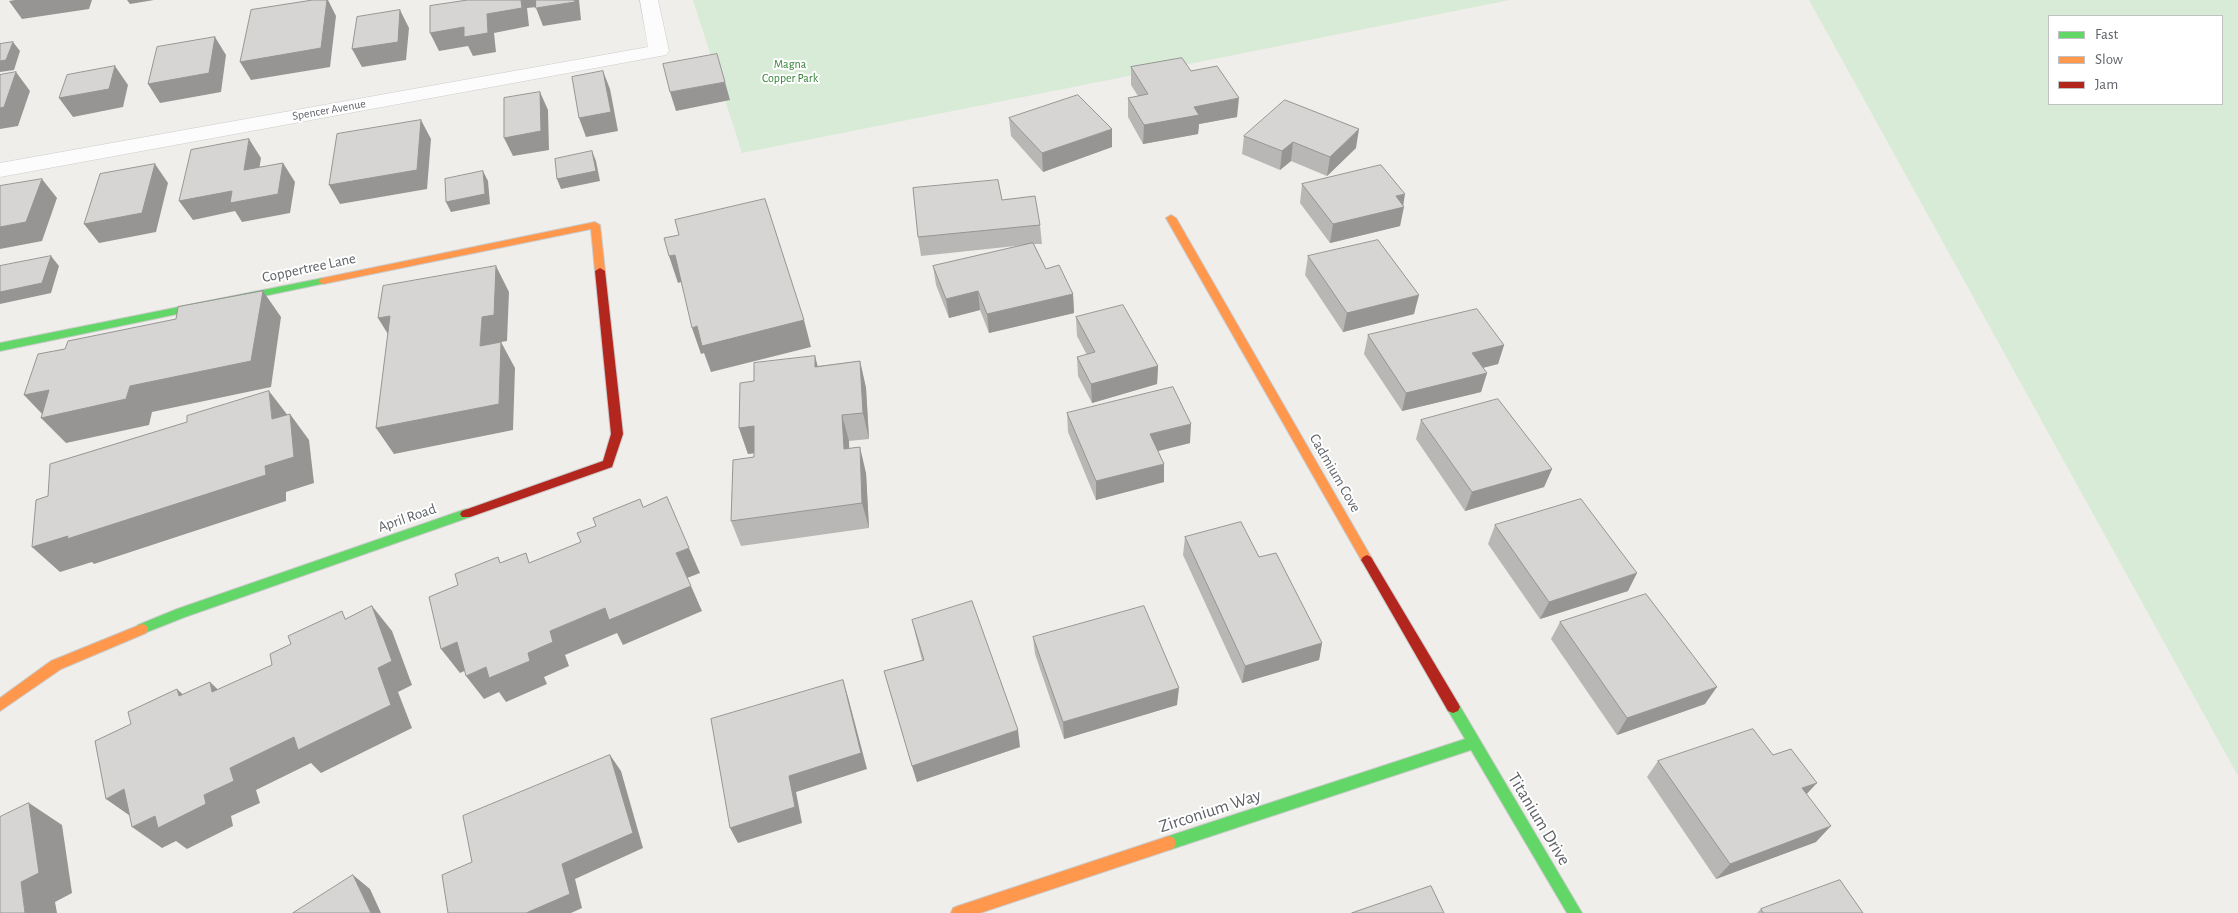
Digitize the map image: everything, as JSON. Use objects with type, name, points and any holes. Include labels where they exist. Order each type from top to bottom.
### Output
[{"type":"street","name":"Spencer Avenue","points":[[0,170],[659,51],[650,0]]},
{"type":"street","name":"Cadmium Cove","points":[[1171,218],[1473,743]]},
{"type":"street","name":"Coppertree Lane","points":[[0,347],[596,225]]},
{"type":"street","name":"April Road","points":[[0,705],[56,665],[182,613],[608,464],[617,434],[596,225]]},
{"type":"street","name":"Zirconium Way","points":[[958,913],[1473,743]]},
{"type":"street","name":"Titanium Drive","points":[[1473,743],[1575,913]]},
{"type":"green space","name":"Magna Copper Park","points":[[693,0],[1510,0],[742,153]]},
{"type":"green space","points":[[1809,0],[2238,0],[2238,776]]},
{"type":"building","points":[[313,0],[327,0],[321,48],[240,62],[251,10]]},
{"type":"building","points":[[468,0],[521,0],[522,8],[487,14],[488,33],[464,37],[464,27],[430,33],[430,6]]},
{"type":"building","points":[[536,0],[574,0],[575,2],[536,8]]},
{"type":"building","points":[[400,10],[398,42],[352,49],[357,17]]},
{"type":"building","points":[[215,37],[209,73],[148,84],[157,47]]},
{"type":"building","points":[[13,42],[6,60],[0,61],[0,44]]},
{"type":"building","points":[[717,54],[725,82],[670,92],[663,64]]},
{"type":"building","points":[[1182,58],[1191,71],[1217,66],[1239,98],[1194,107],[1199,115],[1144,125],[1128,98],[1148,94],[1131,67]]},
{"type":"building","points":[[115,66],[109,89],[59,98],[67,75]]},
{"type":"building","points":[[603,71],[611,112],[579,118],[572,77]]},
{"type":"building","points":[[16,72],[4,107],[0,108],[0,75]]},
{"type":"building","points":[[540,92],[541,131],[504,138],[504,98]]},
{"type":"building","points":[[1078,95],[1112,129],[1042,153],[1009,118]]},
{"type":"building","points":[[1285,100],[1359,129],[1330,157],[1293,142],[1282,151],[1244,136]]},
{"type":"building","points":[[421,120],[417,170],[329,185],[337,134]]},
{"type":"building","points":[[249,139],[244,170],[283,163],[278,194],[230,203],[232,191],[179,201],[191,150]]},
{"type":"building","points":[[592,151],[596,171],[557,179],[555,159]]},
{"type":"building","points":[[155,164],[142,213],[84,224],[100,174]]},
{"type":"building","points":[[1381,165],[1405,194],[1396,196],[1404,207],[1333,224],[1302,184]]},
{"type":"building","points":[[483,171],[485,194],[446,202],[445,179]]},
{"type":"building","points":[[42,179],[26,222],[0,227],[0,186]]},
{"type":"building","points":[[998,180],[1002,200],[1035,196],[1040,225],[918,237],[913,188]]},
{"type":"building","points":[[765,199],[804,320],[702,346],[697,326],[692,328],[675,255],[669,256],[664,238],[679,235],[675,220]]},
{"type":"building","points":[[1378,240],[1419,295],[1347,313],[1308,256]]},
{"type":"building","points":[[1033,243],[1046,269],[1059,265],[1073,294],[987,314],[978,291],[946,299],[933,266]]},
{"type":"building","points":[[51,256],[42,283],[0,292],[0,266]]},
{"type":"building","points":[[496,266],[494,315],[482,317],[480,346],[501,342],[499,404],[376,428],[390,316],[378,318],[383,286]]},
{"type":"building","points":[[263,291],[251,361],[130,386],[126,399],[41,418],[49,390],[24,395],[38,354],[65,349],[68,341],[176,319],[178,307]]},
{"type":"building","points":[[1123,305],[1158,366],[1091,384],[1077,357],[1095,352],[1076,317]]},
{"type":"building","points":[[1477,309],[1504,345],[1472,353],[1487,373],[1406,393],[1368,335]]},
{"type":"building","points":[[815,356],[815,367],[860,361],[863,413],[842,415],[844,449],[860,447],[862,503],[731,521],[733,460],[754,457],[754,426],[739,428],[740,383],[754,381],[754,363]]},
{"type":"building","points":[[1173,387],[1191,424],[1150,434],[1164,464],[1096,481],[1067,413]]},
{"type":"building","points":[[269,391],[272,419],[290,414],[294,457],[265,466],[266,475],[67,539],[68,536],[32,547],[36,500],[48,496],[50,464],[187,422],[187,416]]},
{"type":"building","points":[[1498,399],[1552,469],[1472,492],[1421,420]]},
{"type":"building","points":[[667,497],[689,548],[676,553],[691,586],[609,620],[605,608],[550,631],[553,642],[528,653],[530,661],[489,678],[486,667],[466,676],[457,642],[441,649],[429,597],[458,585],[455,574],[498,557],[500,563],[526,553],[529,563],[581,542],[577,533],[596,526],[593,518],[640,499],[643,507]]},
{"type":"building","points":[[1581,499],[1637,573],[1549,602],[1495,525]]},
{"type":"building","points":[[1241,522],[1259,557],[1276,553],[1322,643],[1245,666],[1185,537]]},
{"type":"building","points":[[1646,594],[1717,687],[1627,718],[1560,622]]},
{"type":"building","points":[[972,601],[1018,730],[912,766],[884,671],[924,660],[912,620]]},
{"type":"building","points":[[372,606],[392,661],[378,668],[391,705],[298,750],[294,737],[230,768],[234,781],[204,795],[206,804],[158,828],[155,816],[132,827],[124,789],[106,799],[95,741],[131,724],[128,712],[177,689],[179,696],[210,682],[212,692],[272,665],[270,654],[291,644],[288,636],[342,611],[345,619]]},
{"type":"building","points":[[1144,606],[1179,688],[1063,722],[1033,637]]},
{"type":"building","points":[[843,680],[861,753],[789,776],[795,807],[730,828],[711,719]]},
{"type":"building","points":[[1753,729],[1773,755],[1791,749],[1817,783],[1802,788],[1831,826],[1730,864],[1658,761]]},
{"type":"building","points":[[610,755],[633,833],[562,864],[570,894],[526,913],[448,913],[442,875],[472,862],[463,816]]},
{"type":"building","points":[[29,803],[39,873],[21,882],[25,913],[0,913],[0,817]]},
{"type":"building","points":[[353,875],[371,913],[293,913]]},
{"type":"building","points":[[1840,880],[1863,913],[1763,913],[1761,909]]},
{"type":"building","points":[[1431,886],[1444,913],[1352,913]]},
{"type":"traffic: fast","points":[[0,347],[323,281]]},
{"type":"traffic: fast","points":[[142,629],[181,613],[466,514]]},
{"type":"traffic: fast","points":[[1453,707],[1575,913]]},
{"type":"traffic: fast","points":[[1169,843],[1473,743]]},
{"type":"traffic: slow","points":[[1171,218],[1367,560]]},
{"type":"traffic: slow","points":[[323,281],[595,225],[600,271]]},
{"type":"traffic: slow","points":[[0,705],[56,665],[142,629]]},
{"type":"traffic: slow","points":[[958,913],[1169,843]]},
{"type":"traffic: jam","points":[[466,514],[608,464],[617,434],[600,271]]},
{"type":"traffic: jam","points":[[1367,560],[1453,707]]}]
